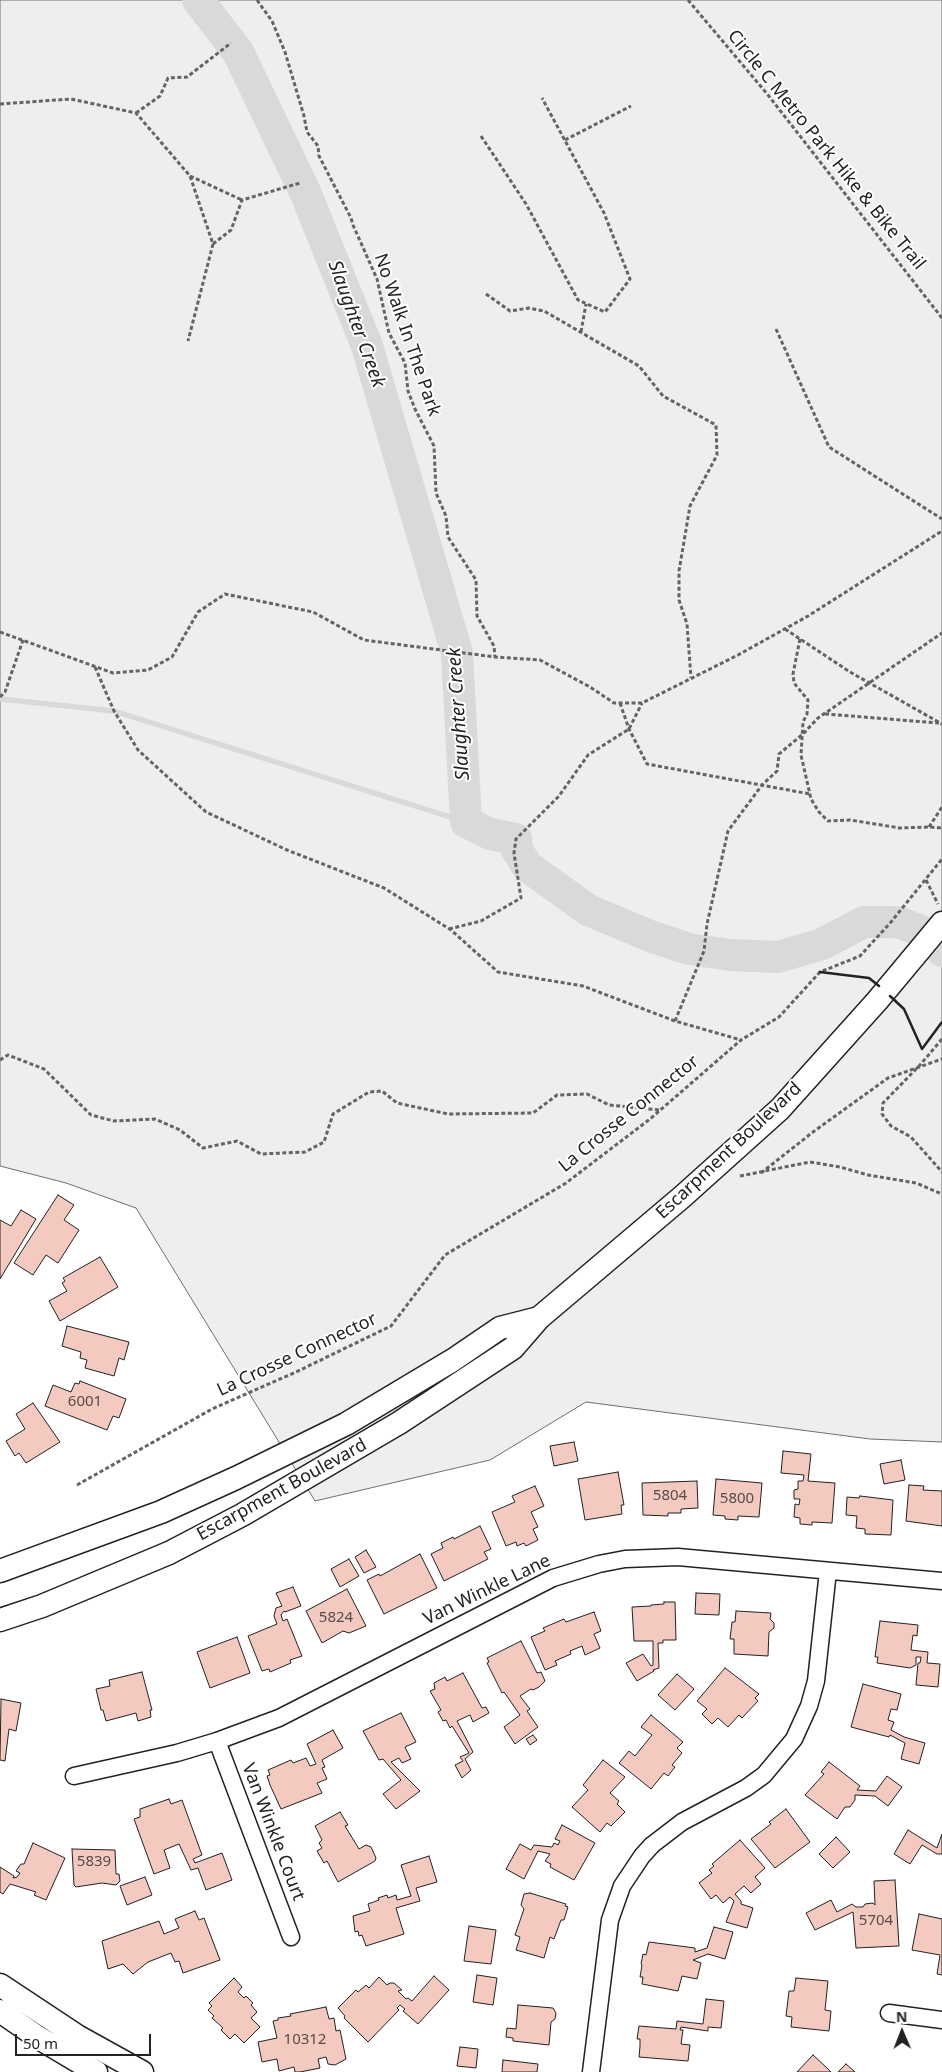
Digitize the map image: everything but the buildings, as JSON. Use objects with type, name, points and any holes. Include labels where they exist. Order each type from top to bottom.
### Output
[{"type":"main road","name":"Escarpment Boulevard","points":[[0,1620],[42,1606],[169,1553],[250,1510],[399,1423],[514,1348],[539,1318],[682,1198],[780,1109],[877,1001],[942,923]]},
{"type":"main road","name":"Escarpment Boulevard","points":[[0,1571],[160,1512],[236,1478],[346,1424],[453,1360],[500,1328],[539,1318]]},
{"type":"main road","points":[[0,1984],[77,2036],[142,2072]]},
{"type":"main road","points":[[0,2011],[39,2038],[96,2072]]},
{"type":"street","name":"Van Winkle Lane","points":[[74,1776],[133,1764],[217,1741],[298,1710],[553,1578],[591,1566],[625,1559],[678,1557],[942,1581]]},
{"type":"street","points":[[591,2072],[610,1920],[622,1886],[642,1856],[652,1845],[682,1822],[752,1784],[764,1774],[794,1739],[810,1706],[816,1681],[828,1571]]},
{"type":"street","name":"Van Winkle Court","points":[[217,1741],[291,1937]]},
{"type":"street","points":[[890,2013],[942,2020]]},
{"type":"path","name":"No Walk In The Park","points":[[257,0],[272,21],[286,52],[307,132],[318,146],[319,156],[352,218],[353,226],[377,279],[389,332],[405,363],[408,391],[414,409],[434,446],[436,493],[446,516],[448,537],[476,580],[477,616],[494,646],[495,657]]},
{"type":"path","name":"Circle C Metro Park Hike & Bike Trail","points":[[688,0],[768,95],[942,318]]},
{"type":"path","points":[[136,113],[160,96],[168,78],[187,77],[231,43]]},
{"type":"path","points":[[481,136],[526,204],[578,300],[605,312],[630,279],[604,213],[542,98]]},
{"type":"path","points":[[0,104],[72,99],[136,113],[190,176],[213,244],[188,341]]},
{"type":"path","points":[[566,140],[631,106]]},
{"type":"path","points":[[190,176],[242,200],[300,183]]},
{"type":"path","points":[[213,244],[231,230],[242,200]]},
{"type":"path","points":[[486,294],[510,311],[529,308],[544,311],[581,332],[639,366],[664,396],[716,425],[717,455],[690,506],[679,570],[679,600],[687,624],[691,678]]},
{"type":"path","points":[[581,332],[586,304]]},
{"type":"path","points":[[776,329],[829,447],[942,519]]},
{"type":"path","points":[[0,632],[113,673],[148,670],[172,658],[198,612],[225,594],[312,612],[364,640],[495,657],[540,660],[590,687],[614,703],[642,703],[785,629],[942,531]]},
{"type":"path","points":[[785,629],[870,683],[941,723]]},
{"type":"path","points":[[675,1021],[704,951],[707,924],[728,831],[762,785],[777,771],[779,754],[824,714],[942,633]]},
{"type":"path","points":[[800,639],[793,674],[794,683],[808,700],[801,755],[810,794],[819,812],[828,821],[850,820],[900,828],[942,828]]},
{"type":"path","points":[[0,697],[5,692],[23,640]]},
{"type":"path","points":[[95,666],[114,711],[138,750],[206,812],[287,850],[384,888],[449,929],[498,972],[583,986],[675,1021],[741,1040]]},
{"type":"path","points":[[620,703],[647,764],[810,794]]},
{"type":"path","points":[[449,929],[481,920],[521,898],[514,853],[516,839],[559,796],[588,755],[630,729],[642,703]]},
{"type":"path","points":[[824,714],[941,723]]},
{"type":"path","points":[[929,827],[942,807]]},
{"type":"path","name":"La Crosse Connector","points":[[77,1485],[212,1409],[296,1372],[391,1326],[445,1255],[566,1183],[659,1110],[741,1040],[779,1017],[820,972],[860,956],[891,922],[942,859]]},
{"type":"path","points":[[926,880],[942,912]]},
{"type":"path","points":[[942,1039],[883,1104],[882,1114],[891,1126],[911,1137],[942,1172]]},
{"type":"path","points":[[0,1060],[8,1055],[44,1069],[91,1115],[114,1120],[155,1119],[180,1130],[204,1148],[237,1141],[261,1154],[305,1152],[324,1142],[333,1114],[369,1092],[382,1091],[397,1103],[448,1114],[534,1113],[557,1095],[587,1094],[609,1105],[659,1110]]},
{"type":"path","points":[[761,1173],[813,1132],[888,1078],[920,1065],[942,1059]]},
{"type":"path","points":[[740,1176],[810,1162],[840,1167],[868,1175],[916,1182],[942,1194]]},
{"type":"shaded area","points":[[0,0],[942,0],[942,1442],[870,1439],[586,1402],[490,1460],[315,1501],[136,1208],[66,1183],[0,1166]]},
{"type":"waterway","name":"Slaughter Creek","points":[[198,0],[238,52],[306,194],[367,346],[457,653],[466,822],[490,834],[516,839],[517,850],[527,866],[588,910],[650,936],[689,949],[730,955],[778,957],[822,944],[864,922],[891,922],[900,923],[934,936],[942,951]]},
{"type":"waterway","points":[[0,699],[114,711],[466,822]]},
{"type":"wall","points":[[820,972],[869,978],[879,986]]},
{"type":"wall","points":[[890,996],[904,1009],[922,1049],[942,1022]]}]
